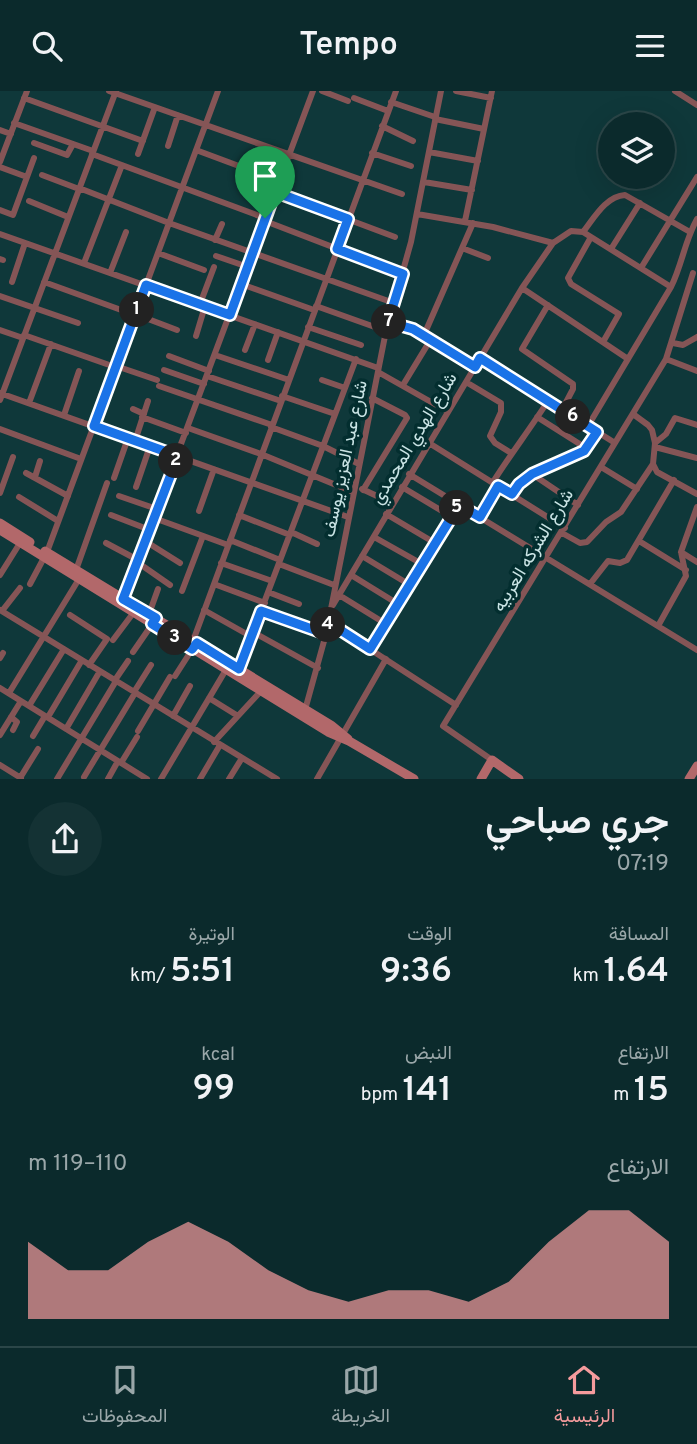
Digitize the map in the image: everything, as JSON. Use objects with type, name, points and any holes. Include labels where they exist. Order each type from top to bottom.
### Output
[{"type":"street","points":[[30,584],[45,555],[68,496],[218,91]]},
{"type":"street","points":[[123,599],[313,91]]},
{"type":"street","points":[[322,91],[388,111]]},
{"type":"street","points":[[108,779],[194,645],[221,563],[396,91]]},
{"type":"street","name":"شارع عبد العزيز يوسف","points":[[305,710],[326,634],[386,331],[417,214],[441,91]]},
{"type":"street","points":[[402,385],[428,337],[462,249],[469,222],[472,190],[491,95],[456,91]]},
{"type":"street","points":[[675,91],[697,105]]},
{"type":"street","points":[[348,517],[64,415],[1,396],[93,153],[113,92],[402,194]]},
{"type":"street","points":[[27,177],[0,165],[25,95],[143,141]]},
{"type":"street","points":[[391,102],[435,118],[484,129]]},
{"type":"street","points":[[138,154],[155,107]]},
{"type":"street","points":[[168,146],[178,115]]},
{"type":"street","points":[[14,124],[73,144],[403,274]]},
{"type":"street","points":[[382,126],[413,141]]},
{"type":"street","points":[[0,130],[10,134]]},
{"type":"street","points":[[34,143],[66,155],[73,144]]},
{"type":"street","points":[[197,150],[279,181]]},
{"type":"street","points":[[429,152],[478,161]]},
{"type":"street","points":[[372,153],[411,166]]},
{"type":"street","points":[[0,209],[13,215],[34,157]]},
{"type":"street","points":[[84,263],[122,165]]},
{"type":"street","points":[[42,175],[394,303]]},
{"type":"street","points":[[641,268],[697,177]]},
{"type":"street","points":[[424,182],[472,190]]},
{"type":"street","points":[[275,192],[395,237]]},
{"type":"street","points":[[583,232],[610,199],[625,195],[690,232]]},
{"type":"street","points":[[29,201],[68,217]]},
{"type":"street","points":[[611,249],[640,203]]},
{"type":"street","points":[[47,218],[50,209]]},
{"type":"street","points":[[417,214],[469,222],[553,243],[570,230],[583,232],[671,287]]},
{"type":"street","points":[[588,426],[671,287],[697,219]]},
{"type":"street","points":[[215,240],[222,224]]},
{"type":"street","points":[[110,273],[126,232]]},
{"type":"street","points":[[0,234],[356,359],[447,411]]},
{"type":"street","points":[[591,237],[568,278],[571,284],[620,314],[603,342]]},
{"type":"street","points":[[12,282],[26,243]]},
{"type":"street","name":"شارع الهدي المحمدي","points":[[330,609],[447,411],[522,288],[553,243]]},
{"type":"street","points":[[462,249],[488,258]]},
{"type":"street","points":[[158,253],[204,270]]},
{"type":"street","points":[[216,256],[248,267]]},
{"type":"street","points":[[196,337],[214,267]]},
{"type":"street","points":[[680,269],[695,274]]},
{"type":"street","name":"شارع الشركه العربيه","points":[[492,760],[443,726],[666,359],[695,274]]},
{"type":"street","points":[[44,282],[177,330]]},
{"type":"street","points":[[242,283],[386,331]]},
{"type":"street","points":[[522,288],[628,359]]},
{"type":"street","points":[[0,296],[78,324]]},
{"type":"street","points":[[548,305],[522,349],[573,384],[562,409]]},
{"type":"street","points":[[388,322],[401,324],[428,337],[475,367]]},
{"type":"street","points":[[245,350],[255,324]]},
{"type":"street","points":[[308,327],[361,345]]},
{"type":"street","points":[[0,330],[51,344],[116,367],[198,401],[323,446],[359,464]]},
{"type":"street","points":[[268,360],[278,332]]},
{"type":"street","points":[[673,343],[683,345],[697,337]]},
{"type":"street","points":[[29,403],[51,344]]},
{"type":"street","points":[[215,355],[289,380]]},
{"type":"street","points":[[169,356],[208,374],[335,414]]},
{"type":"street","points":[[480,358],[615,443]]},
{"type":"street","points":[[239,669],[356,359]]},
{"type":"street","points":[[666,359],[697,371]]},
{"type":"street","points":[[164,370],[204,384]]},
{"type":"street","points":[[64,415],[79,371]]},
{"type":"street","points":[[322,380],[345,388]]},
{"type":"street","points":[[466,382],[501,403],[501,412],[491,436],[495,443],[512,453]]},
{"type":"street","points":[[363,490],[407,418],[372,398]]},
{"type":"street","points":[[114,478],[148,401]]},
{"type":"street","points":[[480,517],[512,453],[521,444],[548,401]]},
{"type":"street","points":[[133,409],[187,431],[363,490],[392,503]]},
{"type":"street","points":[[429,443],[512,494],[583,544],[621,512],[653,464],[655,445],[649,425],[634,414]]},
{"type":"street","points":[[537,417],[586,449]]},
{"type":"street","points":[[655,445],[666,434],[675,418],[697,425]]},
{"type":"street","points":[[0,429],[81,459]]},
{"type":"street","points":[[512,494],[519,484],[532,474],[586,449],[597,432]]},
{"type":"street","points":[[655,445],[697,458]]},
{"type":"street","points":[[136,487],[150,446]]},
{"type":"street","points":[[0,493],[13,457]]},
{"type":"street","points":[[35,477],[40,461]]},
{"type":"street","points":[[653,464],[657,472],[697,494]]},
{"type":"street","points":[[601,467],[637,489]]},
{"type":"street","points":[[199,511],[214,469]]},
{"type":"street","points":[[26,473],[68,496]]},
{"type":"street","points":[[410,474],[697,650]]},
{"type":"street","points":[[532,474],[578,505]]},
{"type":"street","points":[[590,584],[608,561],[627,561],[674,480]]},
{"type":"street","points":[[9,693],[44,637],[77,574],[107,483]]},
{"type":"street","points":[[402,487],[452,517]]},
{"type":"street","points":[[119,496],[157,509]]},
{"type":"street","points":[[19,497],[58,521]]},
{"type":"street","points":[[370,649],[459,505]]},
{"type":"street","points":[[658,626],[683,581],[686,570],[681,552],[697,507]]},
{"type":"street","points":[[386,514],[435,543]]},
{"type":"street","points":[[111,515],[150,530]]},
{"type":"street","points":[[239,515],[317,544]]},
{"type":"street","points":[[154,518],[229,543],[334,585]]},
{"type":"street","points":[[0,523],[45,555],[194,645],[261,691],[345,737]]},
{"type":"street","points":[[0,530],[45,555]]},
{"type":"street","points":[[182,591],[203,536]]},
{"type":"street","points":[[373,537],[422,564]]},
{"type":"street","points":[[145,541],[180,562]]},
{"type":"street","points":[[639,541],[686,570]]},
{"type":"street","points":[[0,575],[20,543]]},
{"type":"street","points":[[106,543],[138,561],[170,585]]},
{"type":"street","points":[[681,552],[697,562]]},
{"type":"street","points":[[362,556],[410,585]]},
{"type":"street","points":[[221,563],[272,581]]},
{"type":"street","points":[[77,574],[123,599],[135,610]]},
{"type":"street","points":[[351,575],[398,604]]},
{"type":"street","points":[[214,584],[265,603]]},
{"type":"street","points":[[20,588],[1,610],[276,779]]},
{"type":"street","points":[[132,652],[152,619],[158,589]]},
{"type":"street","points":[[268,592],[299,604]]},
{"type":"street","points":[[339,595],[386,624]]},
{"type":"street","points":[[113,640],[135,610]]},
{"type":"street","points":[[204,610],[318,669]]},
{"type":"street","points":[[261,611],[326,634]]},
{"type":"street","points":[[70,615],[107,639],[89,665]]},
{"type":"street","points":[[328,622],[456,705]]},
{"type":"street","points":[[29,706],[64,649]]},
{"type":"street","points":[[317,779],[345,737],[386,659]]},
{"type":"street","points":[[33,736],[82,660]]},
{"type":"street","points":[[57,779],[128,661]]},
{"type":"street","points":[[84,777],[151,665]]},
{"type":"street","points":[[228,667],[239,669],[411,778]]},
{"type":"street","points":[[161,779],[228,667]]},
{"type":"street","points":[[66,729],[100,671]]},
{"type":"street","points":[[173,716],[190,686]]},
{"type":"street","points":[[0,688],[147,779]]},
{"type":"street","points":[[200,779],[217,743],[237,716],[261,691]]},
{"type":"street","points":[[209,698],[237,716]]},
{"type":"street","points":[[0,736],[21,701]]},
{"type":"street","points":[[11,717],[17,722],[13,730]]},
{"type":"street","points":[[0,765],[22,778],[37,749]]},
{"type":"street","points":[[229,779],[242,758]]},
{"type":"street","points":[[481,779],[492,760],[519,779]]},
{"type":"street","points":[[690,779],[697,766]]},
{"type":"street","points":[[5,779],[10,771]]},
{"type":"route","points":[[275,192],[348,219],[337,249],[403,274],[388,322],[413,329],[475,367],[480,358],[597,432],[584,451],[525,478],[512,494],[498,486],[480,517],[459,505],[370,649],[328,622],[326,634],[261,611],[239,669],[197,643],[192,649],[152,624],[156,618],[123,599],[178,456],[94,426],[146,285],[230,315],[265,218],[275,192]]}]
